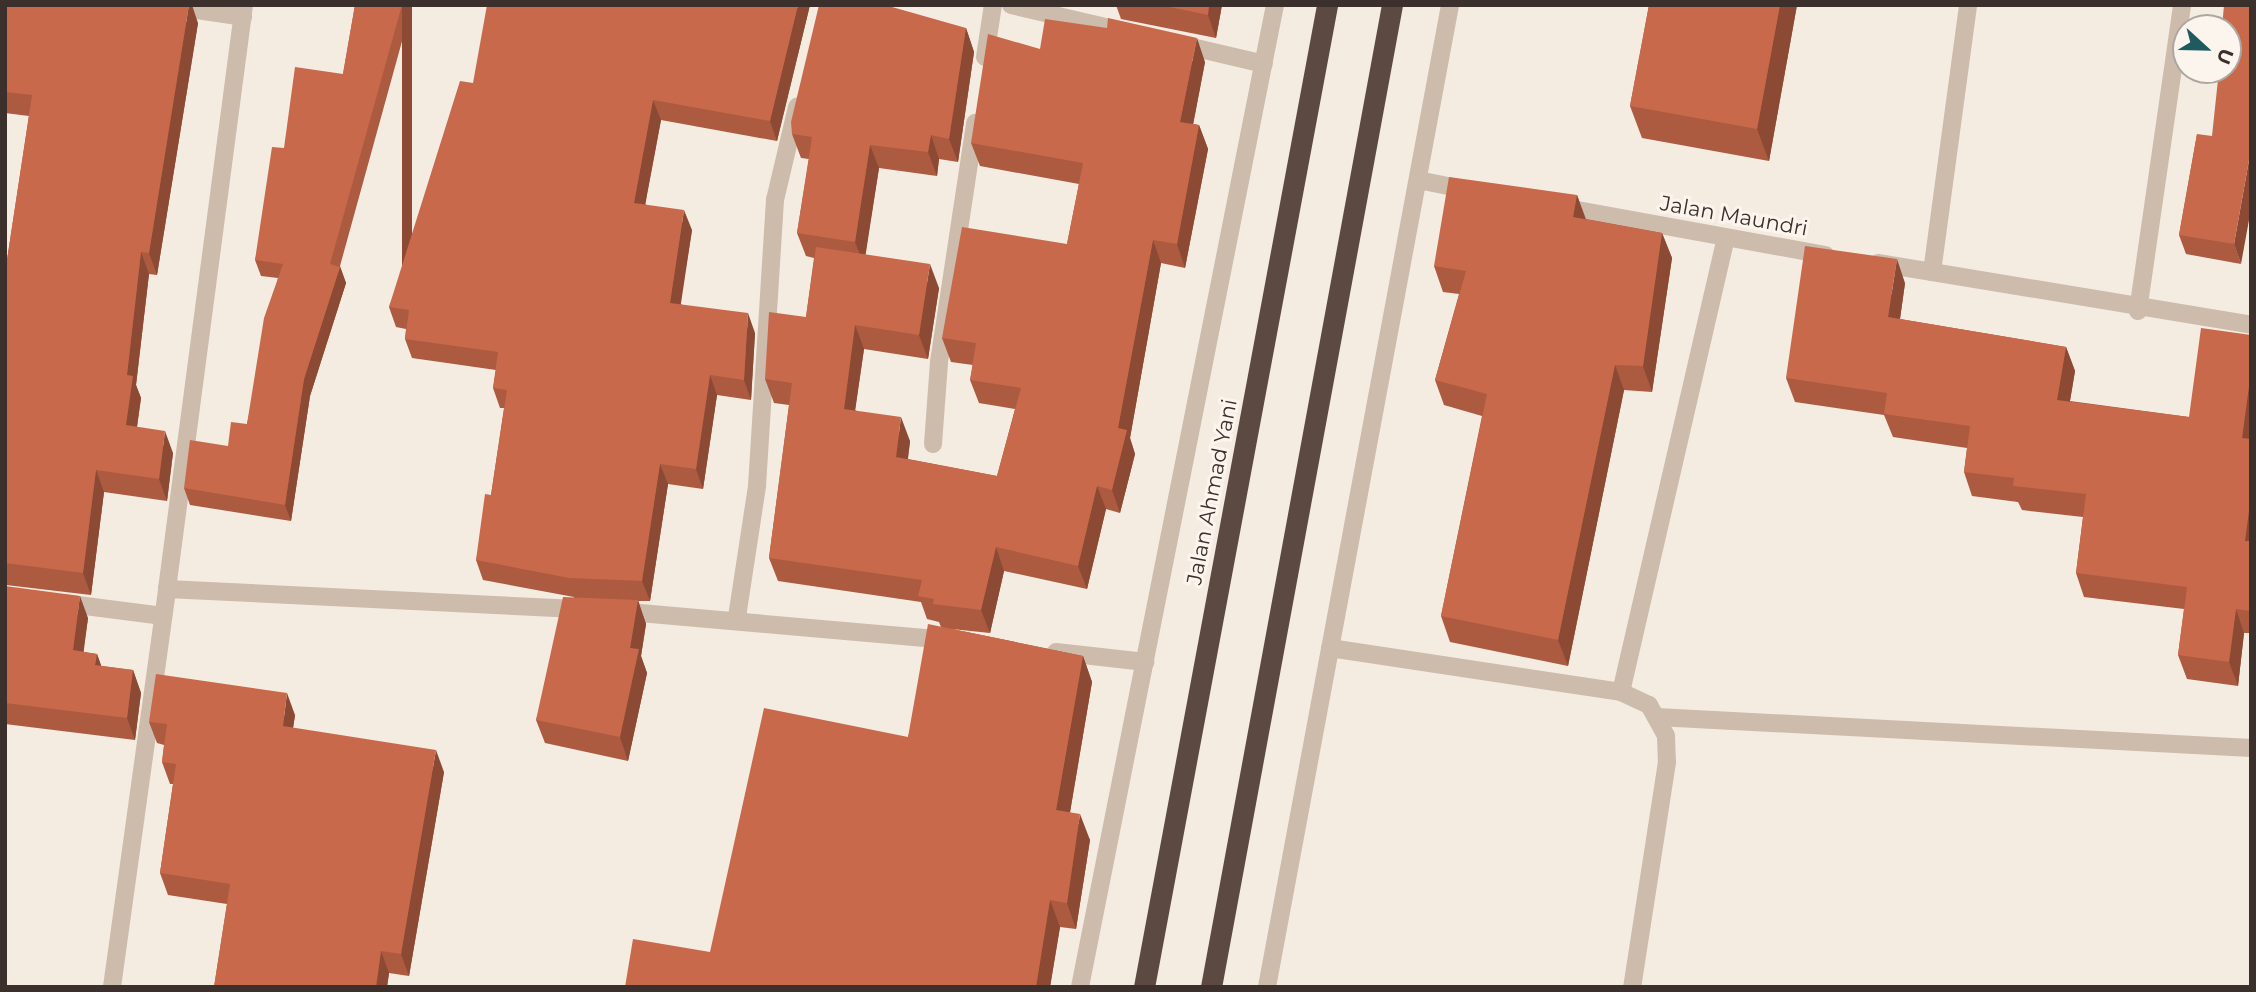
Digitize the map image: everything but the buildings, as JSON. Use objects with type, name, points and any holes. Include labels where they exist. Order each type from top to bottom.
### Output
[{"type":"highway","name":"Jalan Ahmad Yani","points":[[1144,987],[1327,5]]},
{"type":"highway","points":[[1211,987],[1392,5]]},
{"type":"street","points":[[113,987],[244,11],[163,5]]},
{"type":"street","points":[[983,74],[993,5]]},
{"type":"street","points":[[1011,5],[1264,64]]},
{"type":"street","points":[[1080,987],[1275,5]]},
{"type":"street","points":[[1268,987],[1450,5]]},
{"type":"street","points":[[1932,272],[1968,5]]},
{"type":"street","points":[[2138,311],[2182,5]]},
{"type":"street","points":[[737,617],[757,486],[775,200],[803,83]]},
{"type":"street","points":[[933,443],[939,362],[978,102]]},
{"type":"street","points":[[1418,180],[1485,193]]},
{"type":"street","name":"Jalan Maundri","points":[[1538,203],[2138,311],[2251,325]]},
{"type":"street","points":[[1622,692],[1726,238]]},
{"type":"street","points":[[167,589],[737,617],[968,643]]},
{"type":"street","points":[[45,601],[163,617]]},
{"type":"street","points":[[1330,648],[1622,692],[1648,705],[1667,736],[1667,762],[1632,987]]},
{"type":"street","points":[[1036,650],[1145,662]]},
{"type":"street","points":[[1657,718],[2251,748]]}]
